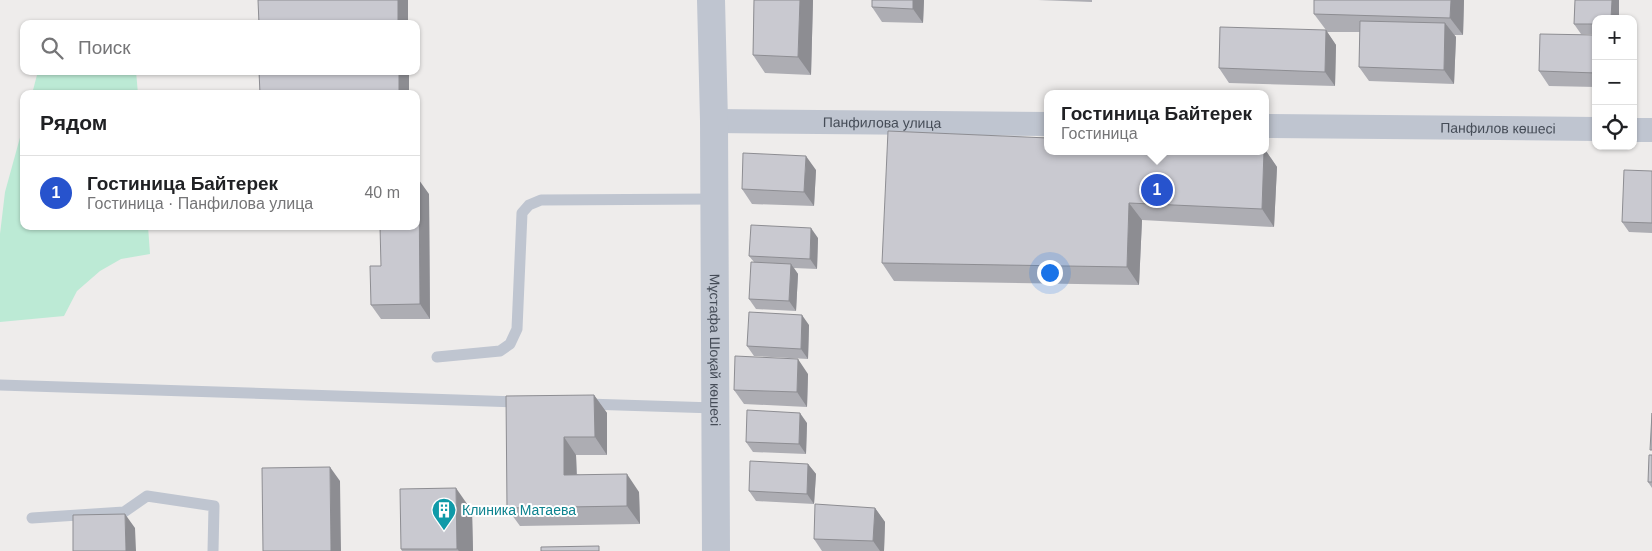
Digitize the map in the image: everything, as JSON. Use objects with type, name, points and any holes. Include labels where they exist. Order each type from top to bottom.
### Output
[{"type":"street","name":"Мұстафа Шоқай көшесі","points":[[710,0],[714,120],[716,551]]},
{"type":"street","name":"Панфилова улица","points":[[714,120],[1044,124]]},
{"type":"street","name":"Панфилов көшесі","points":[[1269,126],[1592,129]]},
{"type":"street","points":[[1637,130],[1652,130]]},
{"type":"lane","points":[[437,357],[500,351],[510,344],[517,329],[522,213],[529,205],[541,200],[714,199]]},
{"type":"lane","points":[[0,385],[536,402]]},
{"type":"lane","points":[[576,403],[715,408]]},
{"type":"lane","points":[[32,518],[124,512],[147,496],[214,506],[212,551]]},
{"type":"green space","points":[[37,75],[136,75],[138,90],[33,90]]},
{"type":"green space","points":[[20,138],[20,230],[148,230],[150,254],[121,259],[100,271],[77,291],[64,316],[0,322],[0,234],[5,192]]},
{"type":"building","points":[[258,0],[398,0],[398,20],[259,20]]},
{"type":"building","points":[[754,0],[800,0],[798,57],[753,55]]},
{"type":"building","points":[[872,0],[913,0],[913,9],[872,7]]},
{"type":"building","points":[[1314,0],[1451,0],[1450,18],[1314,14]]},
{"type":"building","points":[[1575,0],[1612,0],[1611,15],[1592,15],[1592,24],[1574,24]]},
{"type":"building","points":[[1360,21],[1445,23],[1444,70],[1359,67]]},
{"type":"building","points":[[1220,27],[1326,30],[1325,72],[1219,68]]},
{"type":"building","points":[[1540,34],[1592,35],[1592,73],[1539,71]]},
{"type":"building","points":[[259,75],[399,75],[399,90],[260,90]]},
{"type":"building","points":[[888,131],[1044,138],[1044,155],[1264,155],[1262,209],[1129,203],[1127,267],[882,263]]},
{"type":"building","points":[[743,153],[806,156],[804,192],[742,189]]},
{"type":"building","points":[[1624,170],[1652,171],[1652,223],[1622,222]]},
{"type":"building","points":[[751,225],[811,228],[810,259],[749,256]]},
{"type":"building","points":[[380,230],[419,230],[420,304],[371,305],[370,266],[381,266]]},
{"type":"building","points":[[751,262],[791,264],[789,301],[749,299]]},
{"type":"building","points":[[749,312],[802,315],[801,349],[747,346]]},
{"type":"building","points":[[735,356],[798,359],[797,392],[734,390]]},
{"type":"building","points":[[594,395],[595,437],[564,437],[564,475],[627,474],[627,506],[507,508],[506,396]]},
{"type":"building","points":[[747,410],[800,413],[799,444],[746,442]]},
{"type":"building","points":[[1652,413],[1652,450],[1650,450]]},
{"type":"building","points":[[1649,455],[1652,455],[1652,482],[1648,482]]},
{"type":"building","points":[[750,461],[808,464],[807,494],[749,491]]},
{"type":"building","points":[[330,467],[331,551],[263,551],[262,468]]},
{"type":"building","points":[[456,488],[457,549],[401,549],[400,489]]},
{"type":"building","points":[[815,504],[875,508],[873,541],[814,539]]},
{"type":"building","points":[[125,514],[126,551],[73,551],[73,515]]},
{"type":"building","points":[[599,546],[599,551],[541,551],[541,547]]},
{"type":"place","name":"Гостиница Байтерек","points":[[1157,190]]},
{"type":"place","name":"Клиника Матаева","points":[[444,531]]}]
